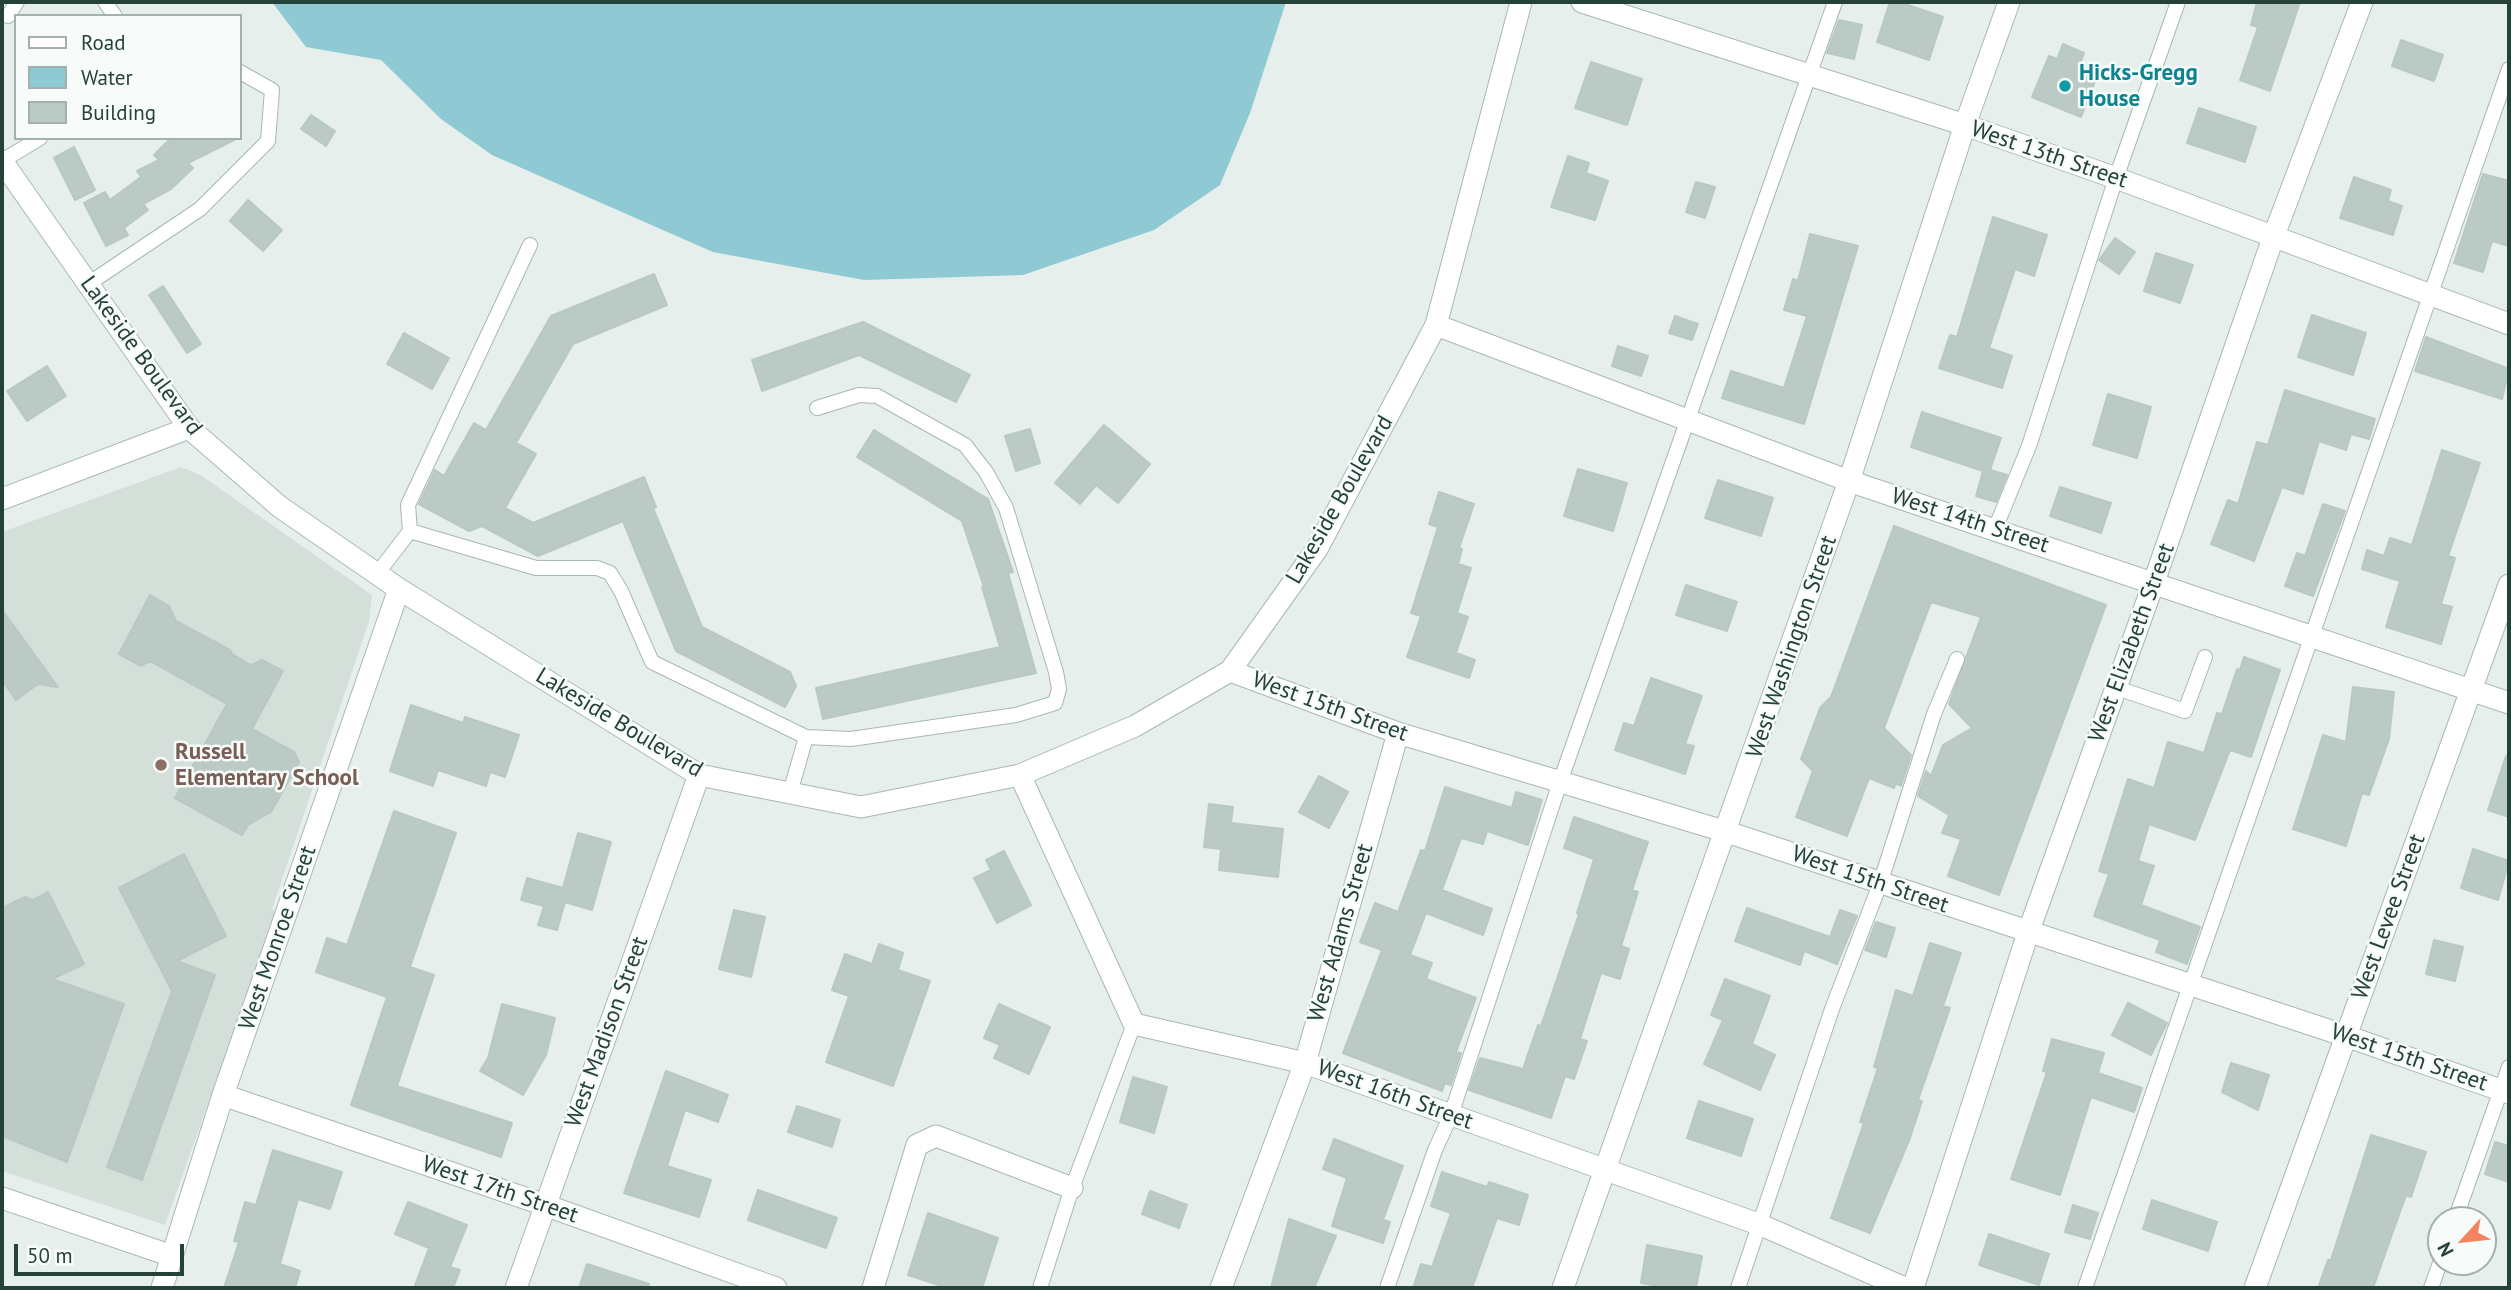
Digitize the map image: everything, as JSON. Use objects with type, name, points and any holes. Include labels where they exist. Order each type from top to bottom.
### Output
[{"type":"street","name":"Lakeside Boulevard","points":[[2,161],[189,428],[280,508],[399,589],[699,775],[861,807],[1020,775],[1135,726],[1230,671],[1317,549],[1436,325],[1521,2]]},
{"type":"street","name":"West 13th Street","points":[[1582,2],[1965,125],[2116,178],[2509,324]]},
{"type":"street","name":"West Washington Street","points":[[1563,1288],[1603,1170],[1727,832],[1849,481],[1965,125],[2009,2]]},
{"type":"street","name":"West Elizabeth Street","points":[[1913,1288],[2028,933],[2117,688],[2273,238],[2362,2]]},
{"type":"street","name":"West 14th Street","points":[[1436,325],[1849,481],[2509,703]]},
{"type":"street","points":[[2,499],[189,428]]},
{"type":"street","name":"West Levee Street","points":[[2255,1288],[2509,585]]},
{"type":"street","name":"West Monroe Street","points":[[162,1288],[223,1095],[399,589]]},
{"type":"street","name":"West 15th Street","points":[[1230,671],[1398,733],[1727,832],[2346,1036],[2505,1092]]},
{"type":"street","name":"West Adams Street","points":[[1221,1288],[1305,1063],[1398,733]]},
{"type":"street","name":"West Madison Street","points":[[516,1288],[699,775]]},
{"type":"street","points":[[1020,775],[1134,1024]]},
{"type":"street","name":"West 16th Street","points":[[1134,1024],[1305,1063],[1760,1225],[1905,1288]]},
{"type":"street","name":"West 17th Street","points":[[223,1095],[545,1205],[776,1288]]},
{"type":"street","points":[[873,1288],[917,1145],[936,1136],[1072,1188]]},
{"type":"street","points":[[2,1198],[172,1256]]},
{"type":"lane","points":[[8,16],[17,2]]},
{"type":"lane","points":[[1387,1288],[1435,1150],[1451,1115],[1560,782],[1835,2]]},
{"type":"lane","points":[[1995,529],[2029,446],[2116,178],[2178,2]]},
{"type":"lane","points":[[2085,1288],[2314,636],[2363,485],[2433,296],[2509,69]]},
{"type":"lane","points":[[88,284],[200,209],[268,141],[272,90],[242,73]]},
{"type":"lane","points":[[2,161],[37,140]]},
{"type":"lane","points":[[377,574],[410,531],[408,505],[530,245]]},
{"type":"lane","points":[[410,531],[536,568],[597,568],[610,573],[621,591],[652,662],[806,737],[851,739],[1016,715],[1055,703],[1059,689],[1006,508],[986,472],[965,445],[877,396],[859,395],[817,408]]},
{"type":"lane","points":[[2117,688],[2185,711],[2205,657]]},
{"type":"lane","points":[[1738,1288],[1832,1009],[1880,884],[1934,714],[1957,659]]},
{"type":"lane","points":[[790,793],[806,737]]},
{"type":"lane","points":[[1040,1288],[1072,1188],[1134,1024]]},
{"type":"lane","points":[[2460,1206],[2505,1092],[2509,1067]]},
{"type":"shaded area","name":"Russell Elementary School","points":[[181,467],[202,476],[372,595],[369,621],[272,909],[276,911],[165,1225],[2,1171],[2,532]]},
{"type":"water","points":[[272,2],[1286,2],[1250,113],[1220,185],[1154,230],[1023,275],[864,280],[713,252],[492,155],[441,119],[381,60],[306,47]]},
{"type":"building","points":[[1890,2],[1899,2],[1943,17],[1929,60],[1877,42]]},
{"type":"building","points":[[2257,2],[2300,2],[2270,91],[2240,80],[2258,27],[2251,25]]},
{"type":"building","points":[[1839,20],[1862,25],[1854,59],[1827,53]]},
{"type":"building","points":[[2401,40],[2443,55],[2434,81],[2392,66]]},
{"type":"building","name":"Hicks-Gregg House","points":[[2063,44],[2084,53],[2079,66],[2098,74],[2081,117],[2032,97],[2049,56],[2057,59]]},
{"type":"building","points":[[1591,62],[1642,79],[1627,125],[1575,108]]},
{"type":"building","points":[[2199,108],[2256,127],[2245,162],[2187,143]]},
{"type":"building","points":[[311,115],[335,131],[326,146],[301,129]]},
{"type":"building","points":[[169,140],[234,140],[188,163],[193,168],[171,189],[143,204],[148,210],[124,228],[128,235],[106,246],[84,203],[105,192],[110,200],[141,177],[137,171],[159,160],[154,155]]},
{"type":"building","points":[[74,147],[95,190],[75,200],[54,158]]},
{"type":"building","points":[[1568,156],[1589,163],[1586,173],[1608,181],[1595,220],[1551,207]]},
{"type":"building","points":[[2483,174],[2509,181],[2509,246],[2492,241],[2483,272],[2454,263]]},
{"type":"building","points":[[2354,177],[2391,190],[2388,201],[2402,206],[2393,235],[2340,218]]},
{"type":"building","points":[[1696,182],[1715,187],[1705,218],[1686,212]]},
{"type":"building","points":[[248,200],[282,230],[263,251],[230,221]]},
{"type":"building","points":[[1993,217],[2047,235],[2034,276],[2015,269],[1989,348],[2012,356],[2002,388],[1939,368],[1950,335],[1957,337]]},
{"type":"building","points":[[1810,234],[1858,246],[1804,424],[1722,398],[1731,371],[1784,388],[1807,316],[1784,310],[1793,279],[1798,281]]},
{"type":"building","points":[[2115,238],[2135,252],[2119,274],[2099,260]]},
{"type":"building","points":[[2156,253],[2193,265],[2180,303],[2144,291]]},
{"type":"building","points":[[654,274],[667,305],[573,344],[516,443],[536,454],[505,508],[533,523],[644,477],[656,507],[653,508],[702,627],[790,672],[796,686],[785,707],[676,651],[623,521],[538,556],[482,526],[469,531],[419,504],[435,470],[444,476],[474,423],[486,430],[551,316]]},
{"type":"building","points":[[163,286],[201,344],[187,353],[149,295]]},
{"type":"building","points":[[2312,315],[2366,333],[2353,375],[2298,357]]},
{"type":"building","points":[[1675,316],[1698,324],[1692,340],[1669,333]]},
{"type":"building","points":[[863,322],[970,375],[956,402],[859,355],[762,391],[752,360]]},
{"type":"building","points":[[404,333],[449,358],[432,389],[387,364]]},
{"type":"building","points":[[2426,337],[2509,369],[2502,399],[2415,371]]},
{"type":"building","points":[[1618,346],[1648,356],[1641,376],[1612,366]]},
{"type":"building","points":[[47,366],[66,396],[27,421],[7,391]]},
{"type":"building","points":[[2285,390],[2375,419],[2369,439],[2351,434],[2346,450],[2319,441],[2303,494],[2282,487],[2254,561],[2211,544],[2228,500],[2238,504],[2257,442],[2268,445]]},
{"type":"building","points":[[2108,394],[2151,407],[2137,458],[2093,445]]},
{"type":"building","points":[[1922,412],[2001,438],[1990,470],[2007,475],[1996,502],[1976,496],[1983,471],[1911,447]]},
{"type":"building","points":[[1104,425],[1150,464],[1118,503],[1096,485],[1080,504],[1055,483]]},
{"type":"building","points":[[1030,429],[1040,463],[1016,471],[1005,436]]},
{"type":"building","points":[[874,430],[988,499],[1013,572],[1008,573],[1036,673],[823,719],[816,688],[1000,647],[962,521],[857,457]]},
{"type":"building","points":[[2442,450],[2480,463],[2448,556],[2455,558],[2441,604],[2452,607],[2441,644],[2386,627],[2400,581],[2362,569],[2367,550],[2384,556],[2390,538],[2412,545]]},
{"type":"building","points":[[1578,469],[1627,483],[1613,531],[1564,516]]},
{"type":"building","points":[[1718,480],[1773,498],[1761,536],[1705,518]]},
{"type":"building","points":[[2060,487],[2111,503],[2101,533],[2050,516]]},
{"type":"building","points":[[1439,492],[1474,504],[1459,548],[1462,549],[1458,564],[1471,568],[1457,613],[1468,617],[1456,653],[1475,660],[1469,678],[1407,657],[1421,616],[1411,613],[1438,527],[1429,524]]},
{"type":"building","points":[[2323,504],[2345,511],[2313,596],[2285,586],[2297,553],[2305,556]]},
{"type":"building","points":[[1894,526],[2106,605],[1999,895],[1948,876],[1961,839],[1942,833],[1949,815],[1918,796],[1926,771],[1931,776],[1943,745],[1972,728],[1949,704],[1981,617],[1931,602],[1884,728],[1911,755],[1901,786],[1896,783],[1894,788],[1869,778],[1847,836],[1796,817],[1813,771],[1801,759],[1820,708],[1831,697]]},
{"type":"building","points":[[1686,585],[1737,602],[1727,631],[1676,615]]},
{"type":"building","points":[[150,595],[169,606],[176,621],[230,650],[251,665],[262,660],[283,671],[252,729],[294,752],[299,762],[271,812],[248,825],[242,835],[175,798],[227,704],[150,661],[141,666],[119,654]]},
{"type":"building","points":[[2,610],[58,687],[38,684],[16,700],[2,680]]},
{"type":"building","points":[[2244,657],[2280,670],[2251,757],[2230,750],[2195,840],[2149,824],[2138,861],[2154,866],[2141,905],[2200,927],[2187,964],[2156,952],[2160,940],[2094,916],[2109,874],[2099,871],[2128,779],[2154,788],[2168,742],[2204,753],[2217,713],[2222,714],[2237,669],[2240,670]]},
{"type":"building","points":[[1651,678],[1702,696],[1685,744],[1694,746],[1685,774],[1615,750],[1624,723],[1634,726]]},
{"type":"building","points":[[2353,687],[2394,692],[2389,739],[2369,795],[2362,793],[2346,846],[2293,829],[2323,735],[2346,742]]},
{"type":"building","points":[[411,705],[463,723],[465,717],[519,735],[505,777],[490,772],[486,786],[438,770],[433,786],[390,771]]},
{"type":"building","points":[[2506,756],[2509,757],[2509,817],[2488,810]]},
{"type":"building","points":[[1319,776],[1348,792],[1329,828],[1299,812]]},
{"type":"building","points":[[1445,787],[1512,808],[1516,792],[1542,800],[1528,845],[1487,831],[1483,844],[1461,838],[1442,890],[1492,909],[1483,935],[1426,913],[1410,955],[1432,963],[1426,979],[1476,998],[1456,1052],[1461,1053],[1451,1085],[1445,1083],[1442,1091],[1343,1053],[1382,950],[1360,942],[1375,903],[1398,912],[1421,850],[1425,851]]},
{"type":"building","points":[[1209,804],[1233,807],[1231,823],[1283,829],[1278,877],[1219,870],[1221,849],[1204,847]]},
{"type":"building","points":[[394,811],[456,833],[410,967],[434,975],[397,1086],[512,1123],[501,1157],[351,1105],[387,997],[316,972],[327,938],[347,945]]},
{"type":"building","points":[[1574,817],[1648,842],[1632,890],[1638,892],[1621,946],[1629,949],[1620,979],[1601,973],[1580,1039],[1587,1041],[1574,1079],[1565,1076],[1551,1118],[1469,1090],[1480,1058],[1523,1069],[1538,1025],[1541,1026],[1579,914],[1577,913],[1594,859],[1564,848]]},
{"type":"building","points":[[578,833],[611,842],[592,910],[565,902],[557,930],[538,925],[544,906],[521,900],[527,878],[563,888]]},
{"type":"building","points":[[2473,849],[2509,861],[2498,900],[2461,888]]},
{"type":"building","points":[[1004,851],[1031,905],[997,923],[974,878],[991,870],[986,860]]},
{"type":"building","points":[[184,854],[226,936],[177,961],[215,975],[142,1180],[107,1167],[172,991],[119,888]]},
{"type":"building","points":[[48,892],[84,964],[52,979],[124,1004],[67,1162],[2,1136],[2,908],[25,897],[33,900]]},
{"type":"building","points":[[1747,908],[1830,937],[1840,910],[1857,916],[1837,964],[1804,951],[1800,965],[1735,941]]},
{"type":"building","points":[[734,910],[765,917],[751,977],[719,969]]},
{"type":"building","points":[[1876,922],[1895,928],[1886,957],[1865,950]]},
{"type":"building","points":[[2434,940],[2463,947],[2455,981],[2426,974]]},
{"type":"building","points":[[1930,943],[1961,953],[1943,1006],[1950,1008],[1918,1100],[1922,1101],[1910,1138],[1870,1233],[1831,1218],[1864,1123],[1860,1122],[1878,1068],[1874,1067],[1896,990],[1913,996]]},
{"type":"building","points":[[879,944],[903,953],[898,970],[930,981],[893,1086],[826,1062],[849,996],[832,990],[845,954],[872,964]]},
{"type":"building","points":[[1725,979],[1770,996],[1752,1044],[1775,1055],[1760,1090],[1704,1064],[1723,1020],[1711,1015]]},
{"type":"building","points":[[2128,1003],[2167,1023],[2151,1055],[2112,1035]]},
{"type":"building","points":[[502,1004],[555,1018],[546,1055],[523,1095],[480,1071],[488,1058]]},
{"type":"building","points":[[999,1004],[1050,1027],[1029,1074],[994,1058],[1000,1045],[984,1038]]},
{"type":"building","points":[[2052,1039],[2104,1053],[2098,1073],[2142,1088],[2134,1112],[2091,1097],[2060,1195],[2011,1179],[2047,1072],[2043,1071]]},
{"type":"building","points":[[2231,1063],[2269,1075],[2258,1110],[2222,1092]]},
{"type":"building","points":[[666,1071],[728,1095],[718,1122],[685,1110],[667,1166],[711,1180],[699,1217],[624,1193]]},
{"type":"building","points":[[1133,1077],[1167,1087],[1154,1133],[1120,1122]]},
{"type":"building","points":[[1699,1101],[1753,1119],[1741,1156],[1687,1138]]},
{"type":"building","points":[[797,1106],[840,1120],[832,1147],[788,1132]]},
{"type":"building","points":[[2371,1135],[2426,1152],[2411,1197],[2406,1195],[2373,1288],[2318,1288],[2328,1260],[2331,1260]]},
{"type":"building","points":[[1334,1139],[1403,1166],[1383,1220],[1390,1222],[1383,1243],[1332,1226],[1347,1178],[1323,1169]]},
{"type":"building","points":[[2495,1142],[2509,1146],[2509,1182],[2485,1174]]},
{"type":"building","points":[[273,1150],[342,1172],[330,1209],[298,1199],[280,1264],[300,1271],[295,1288],[224,1288],[239,1242],[234,1241],[245,1202],[256,1205]]},
{"type":"building","points":[[1442,1172],[1487,1187],[1489,1182],[1528,1195],[1519,1225],[1497,1218],[1472,1288],[1413,1288],[1421,1264],[1432,1267],[1451,1213],[1431,1206]]},
{"type":"building","points":[[758,1190],[837,1218],[826,1248],[748,1220]]},
{"type":"building","points":[[1150,1191],[1187,1205],[1179,1228],[1142,1214]]},
{"type":"building","points":[[2152,1200],[2217,1222],[2208,1251],[2143,1229]]},
{"type":"building","points":[[408,1202],[467,1225],[450,1267],[460,1270],[453,1288],[414,1288],[429,1248],[395,1234]]},
{"type":"building","points":[[2073,1205],[2098,1213],[2090,1239],[2065,1232]]},
{"type":"building","points":[[928,1213],[998,1238],[982,1288],[948,1288],[908,1275]]},
{"type":"building","points":[[1289,1219],[1336,1236],[1314,1288],[1271,1288]]},
{"type":"building","points":[[1989,1234],[2049,1254],[2039,1285],[1979,1265]]},
{"type":"building","points":[[1647,1245],[1702,1256],[1696,1288],[1668,1288],[1641,1283]]},
{"type":"building","points":[[587,1264],[649,1284],[648,1288],[579,1288]]},
{"type":"place","name":"Hicks-Gregg House","points":[[2065,86]]},
{"type":"place","name":"Russell Elementary School","points":[[161,765]]}]
